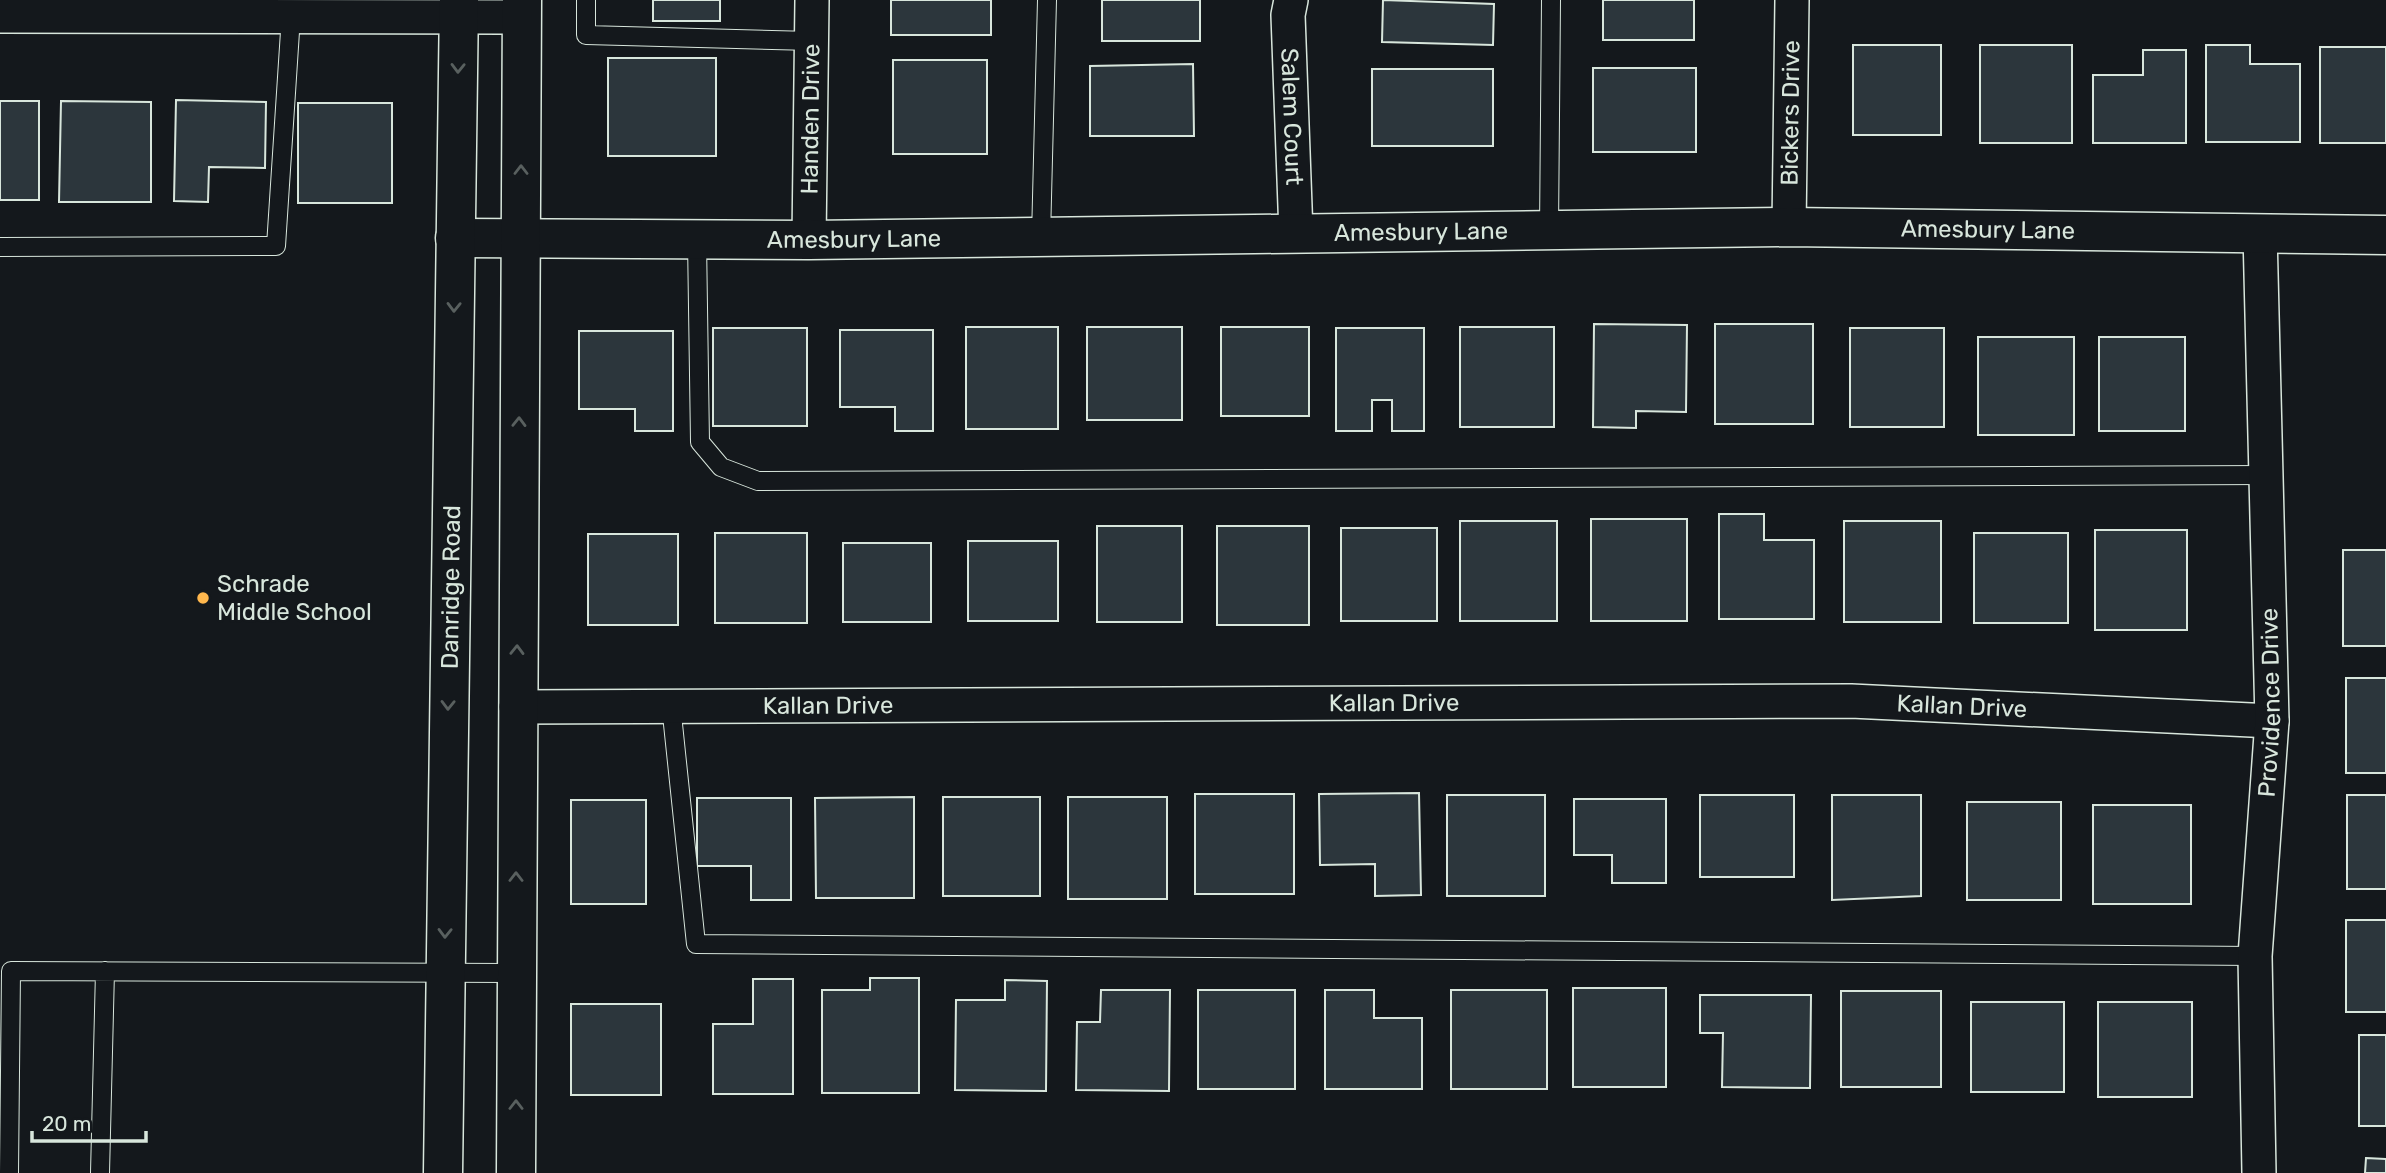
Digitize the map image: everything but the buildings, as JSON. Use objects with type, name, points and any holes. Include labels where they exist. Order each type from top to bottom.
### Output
[{"type":"street","name":"Handen Drive","points":[[809,240],[812,0]]},
{"type":"street","name":"Salem Court","points":[[1291,0],[1289,15],[1296,234]]},
{"type":"street","name":"Bickers Drive","points":[[1789,227],[1792,0]]},
{"type":"street","points":[[0,16],[112,8],[291,16],[459,8],[522,8],[516,707],[516,1173]]},
{"type":"street","name":"Danridge Road","points":[[443,1173],[459,8]]},
{"type":"street","name":"Amesbury Lane","points":[[455,238],[809,240],[1789,227],[2386,235]]},
{"type":"street","name":"Providence Drive","points":[[2259,1173],[2255,956],[2272,721],[2260,233]]},
{"type":"street","name":"Kallan Drive","points":[[516,707],[1852,701],[2272,721]]},
{"type":"lane","points":[[586,0],[586,35],[812,41]]},
{"type":"lane","points":[[1041,237],[1046,0]]},
{"type":"lane","points":[[1549,230],[1551,0]]},
{"type":"lane","points":[[0,247],[276,246],[291,16]]},
{"type":"lane","points":[[697,240],[700,442],[721,467],[758,481],[2266,475]]},
{"type":"lane","points":[[671,705],[696,944],[2255,956]]},
{"type":"lane","points":[[9,1173],[5,971],[445,975],[516,973]]},
{"type":"lane","points":[[100,1173],[105,971]]},
{"type":"place","name":"Schrade Middle School","points":[[203,598]]}]
